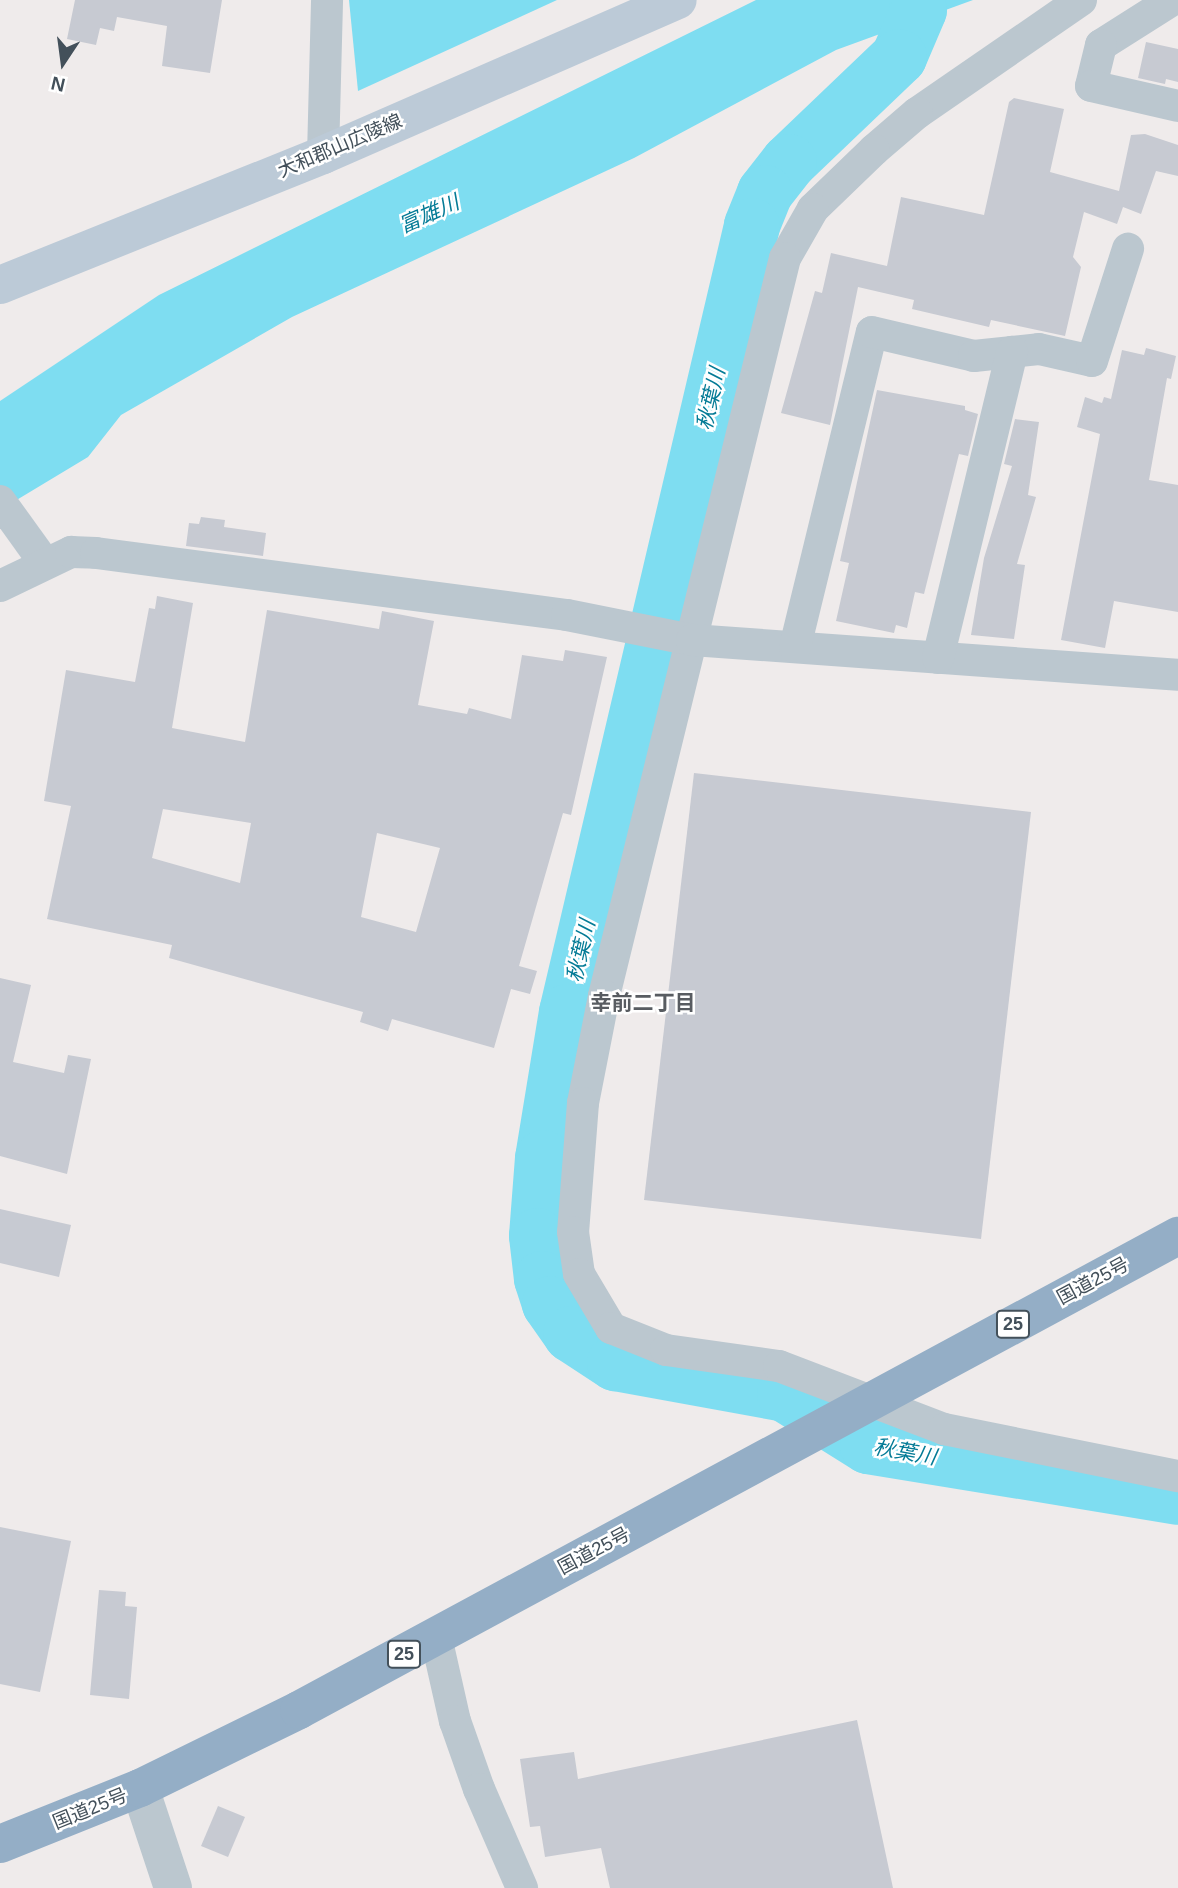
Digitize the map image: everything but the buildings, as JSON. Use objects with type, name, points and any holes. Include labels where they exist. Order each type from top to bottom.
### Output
[{"type":"highway","name":"国道25号","points":[[0,1844],[140,1788],[436,1637],[1178,1236]]},
{"type":"main road","name":"大和郡山広陵線","points":[[0,285],[323,155],[678,0]]},
{"type":"street","points":[[323,155],[327,0]]},
{"type":"street","points":[[1081,0],[917,113],[838,183],[797,233],[769,308],[692,640],[604,996],[583,1103],[573,1232],[579,1274],[611,1328],[666,1350],[779,1366],[859,1408],[944,1429],[1178,1476]]},
{"type":"street","points":[[1172,0],[1101,45],[1091,86],[1178,106]]},
{"type":"street","points":[[794,648],[872,332],[974,356],[1039,349],[1092,361],[1128,249]]},
{"type":"street","points":[[938,658],[1012,352]]},
{"type":"street","points":[[9,513],[44,562]]},
{"type":"street","points":[[0,586],[44,562],[71,552],[96,553],[625,625],[692,640],[1178,675]]},
{"type":"street","points":[[436,1637],[455,1721],[478,1789],[522,1888]]},
{"type":"street","points":[[140,1788],[173,1888]]},
{"type":"water","points":[[349,0],[557,0],[358,91]]},
{"type":"water","name":"富雄川","points":[[756,0],[973,0],[836,50],[634,158],[292,317],[121,415],[88,457],[0,510],[0,401],[159,295]]},
{"type":"waterway","name":"秋葉川","points":[[917,0],[919,10],[899,57],[789,162],[765,193],[752,226],[567,1012],[543,1158],[537,1236],[542,1279],[550,1304],[571,1334],[615,1363],[785,1394],[868,1446],[1178,1497]]},
{"type":"district","name":"幸前二丁目","points":[[643,1003]]}]
